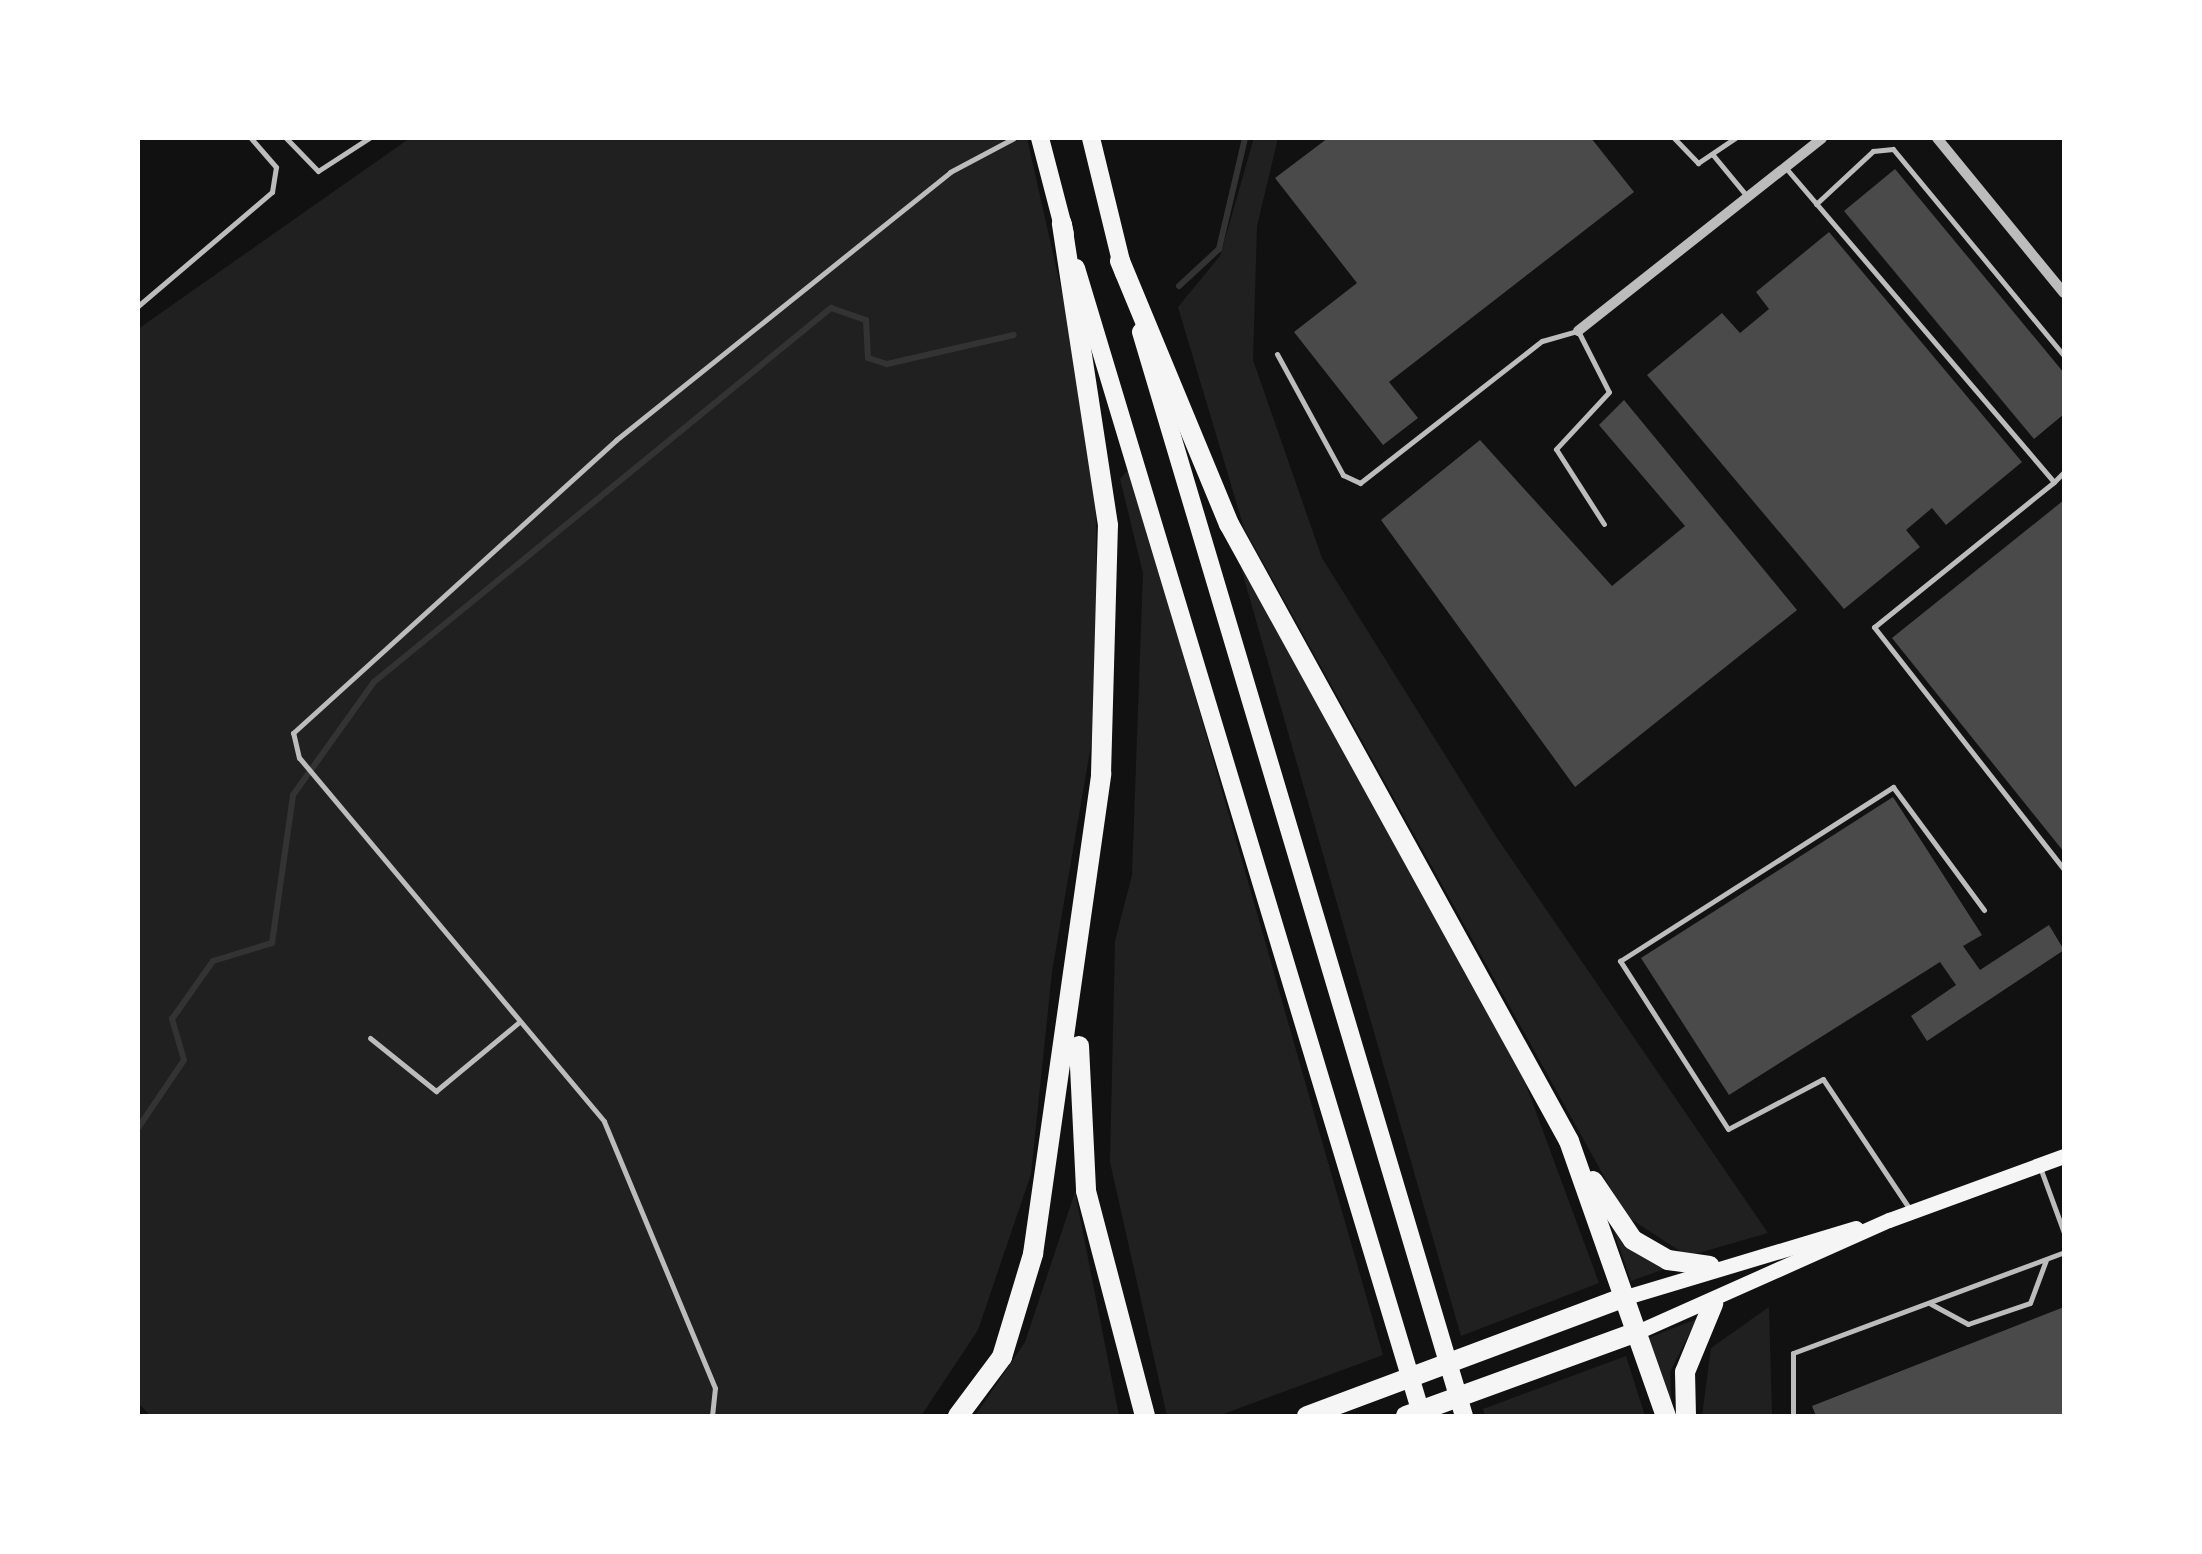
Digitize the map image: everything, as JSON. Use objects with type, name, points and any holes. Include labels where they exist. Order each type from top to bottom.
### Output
[{"type":"highway","points":[[1040,138],[1062,223],[1422,1416]]},
{"type":"highway","points":[[1091,138],[1120,262],[1464,1416]]},
{"type":"highway","points":[[958,1416],[1002,1358],[1033,1254],[1077,989],[1110,591],[1102,454],[1062,223]]},
{"type":"highway","points":[[1120,262],[1229,524],[1568,1140],[1633,1240],[1668,1260],[1710,1266]]},
{"type":"highway","points":[[1077,989],[1086,1191],[1145,1416]]},
{"type":"highway","points":[[1568,1140],[1666,1416]]},
{"type":"highway","points":[[1306,1416],[1626,1297]]},
{"type":"highway","points":[[1686,1416],[1685,1372],[1714,1304]]},
{"type":"highway","points":[[1406,1416],[1637,1332]]},
{"type":"main road","points":[[1637,1332],[1714,1304],[1890,1220],[2064,1156]]},
{"type":"main road","points":[[1626,1297],[1710,1266],[1890,1220]]},
{"type":"street","points":[[1578,331],[1822,138]]},
{"type":"street","points":[[1937,138],[2064,294]]},
{"type":"lane","points":[[138,306],[272,192],[276,167],[251,138]]},
{"type":"lane","points":[[286,138],[318,170],[370,138]]},
{"type":"lane","points":[[712,1416],[715,1388],[604,1122],[299,758],[295,727],[616,440],[950,172],[1014,138]]},
{"type":"lane","points":[[1674,138],[1692,160],[1713,155],[1735,138]]},
{"type":"lane","points":[[1815,204],[1873,152],[1893,149],[2064,356]]},
{"type":"lane","points":[[1713,155],[1748,197]]},
{"type":"lane","points":[[1785,168],[2054,482]]},
{"type":"lane","points":[[1276,354],[1343,475],[1360,483],[1542,341],[1578,331],[1609,392],[1556,450],[1604,524]]},
{"type":"lane","points":[[2064,472],[1874,627],[2064,868]]},
{"type":"lane","points":[[1911,1212],[1822,1079],[1728,1129],[1620,961],[1893,787],[1984,910]]},
{"type":"lane","points":[[370,1038],[436,1090],[519,1023]]},
{"type":"lane","points":[[2039,1165],[2064,1233]]},
{"type":"lane","points":[[1793,1416],[1793,1353],[2064,1252]]},
{"type":"lane","points":[[1931,1304],[1968,1324],[2030,1303],[2046,1260]]},
{"type":"shaded area","points":[[410,138],[1027,138],[1095,440],[1098,704],[1052,972],[1031,1174],[978,1330],[921,1416],[151,1416],[138,1403],[138,329]]},
{"type":"shaded area","points":[[1254,138],[1278,138],[1257,226],[1253,360],[1322,558],[1495,835],[1768,1233],[1688,1256],[1626,1216],[1244,528],[1178,307],[1220,256]]},
{"type":"shaded area","points":[[1130,468],[1383,1355],[1218,1416],[1167,1416],[1110,1162],[1115,941],[1132,875],[1143,573],[1120,479]]},
{"type":"shaded area","points":[[1237,554],[1519,1066],[1599,1283],[1461,1336]]},
{"type":"shaded area","points":[[1075,1192],[1119,1416],[975,1416],[1025,1342]]},
{"type":"shaded area","points":[[1606,1209],[1635,1253],[1670,1267],[1631,1281]]},
{"type":"shaded area","points":[[1769,1307],[1772,1416],[1702,1416],[1711,1348]]},
{"type":"shaded area","points":[[1697,1319],[1670,1372],[1672,1416],[1648,1338]]},
{"type":"shaded area","points":[[1626,1356],[1645,1416],[1485,1416],[1483,1409]]},
{"type":"building","points":[[1328,138],[1591,138],[1634,192],[1389,382],[1418,418],[1383,445],[1294,332],[1357,283],[1275,178]]},
{"type":"building","points":[[1895,169],[2064,373],[2064,414],[2034,439],[1844,211]]},
{"type":"building","points":[[1829,232],[2022,462],[1946,525],[1932,508],[1906,530],[1920,547],[1844,609],[1647,375],[1722,313],[1740,333],[1769,309],[1756,292]]},
{"type":"building","points":[[1624,400],[1797,610],[1575,787],[1381,520],[1480,440],[1612,586],[1685,526],[1599,425]]},
{"type":"building","points":[[2064,500],[2064,852],[1892,638]]},
{"type":"building","points":[[1893,797],[1982,935],[1963,946],[1980,970],[2049,925],[2064,950],[1927,1041],[1911,1016],[1956,985],[1940,962],[1729,1095],[1641,958]]},
{"type":"building","points":[[2064,1307],[2064,1416],[1816,1416],[1812,1406]]},
{"type":"waterway","points":[[1179,286],[1219,249],[1245,138]]},
{"type":"waterway","points":[[138,1128],[184,1060],[172,1019],[213,961],[272,943],[293,795],[374,682],[831,308],[866,320],[868,358],[887,364],[1014,335]]}]
